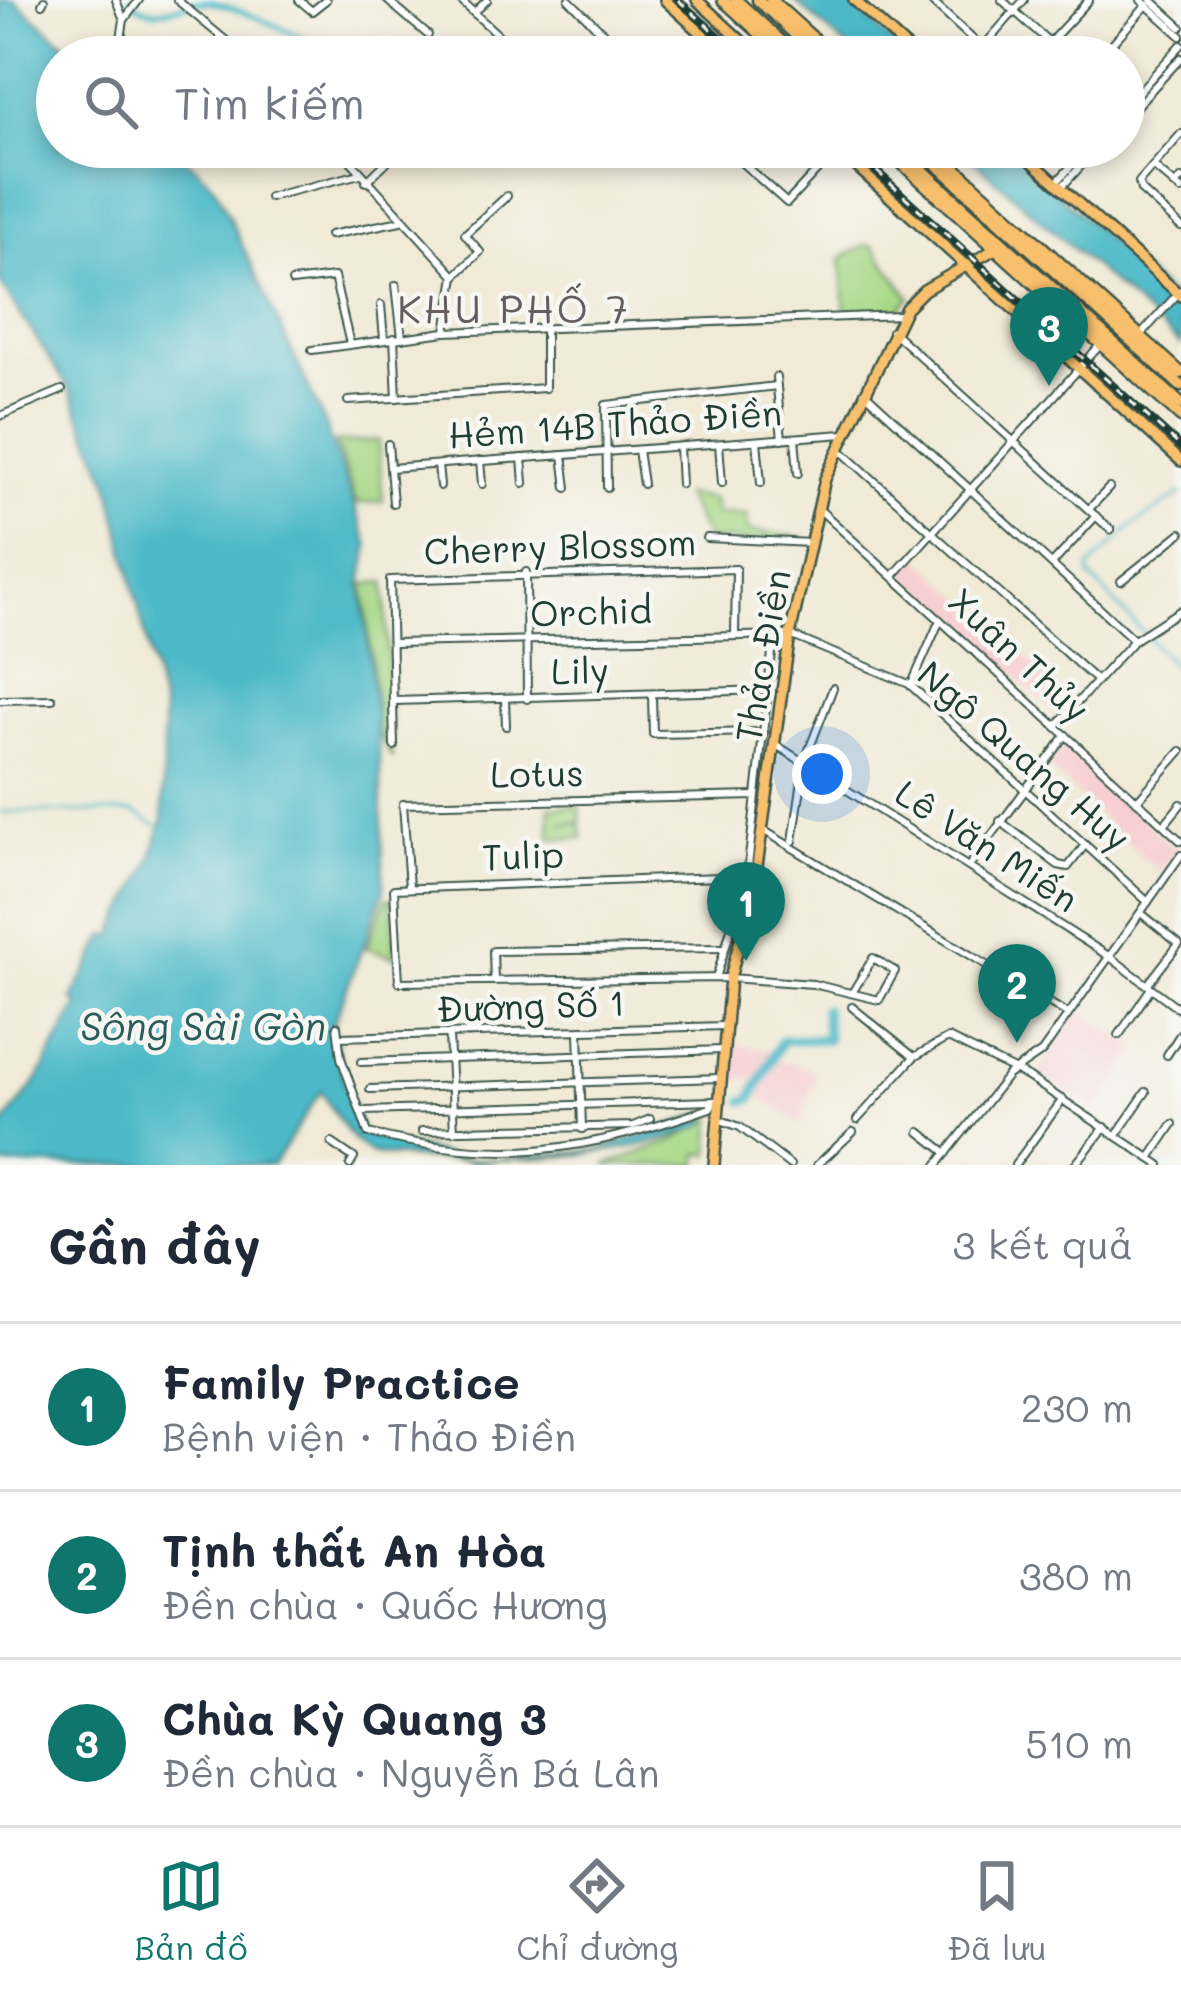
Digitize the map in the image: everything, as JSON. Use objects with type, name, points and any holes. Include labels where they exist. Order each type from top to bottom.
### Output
[{"type":"highway","points":[[723,0],[761,36]]},
{"type":"highway","points":[[736,0],[775,36]]},
{"type":"highway","points":[[758,0],[797,36]]},
{"type":"highway","points":[[772,0],[811,36]]},
{"type":"highway","points":[[907,168],[1181,417]]},
{"type":"highway","points":[[920,168],[1181,404]]},
{"type":"highway","points":[[941,168],[1181,386]]},
{"type":"highway","points":[[955,168],[1181,373]]},
{"type":"main road","points":[[665,0],[705,36]]},
{"type":"main road","points":[[697,0],[736,36]]},
{"type":"main road","points":[[854,0],[894,36]]},
{"type":"main road","points":[[858,168],[1181,461]]},
{"type":"main road","points":[[1039,168],[1178,294]]},
{"type":"main road","name":"Thảo Điền","points":[[714,1165],[730,978],[763,830],[790,635],[825,479],[901,315],[924,290],[991,245]]},
{"type":"street","points":[[116,0],[124,20]]},
{"type":"street","points":[[121,36],[124,20],[140,0]]},
{"type":"street","points":[[177,0],[221,36]]},
{"type":"street","points":[[299,0],[314,11],[326,0]]},
{"type":"street","points":[[387,0],[428,35]]},
{"type":"street","points":[[460,0],[499,36]]},
{"type":"street","points":[[474,13],[487,0]]},
{"type":"street","points":[[569,0],[606,36]]},
{"type":"street","points":[[930,0],[969,36]]},
{"type":"street","points":[[1002,0],[1042,36]]},
{"type":"street","points":[[992,36],[1024,0]]},
{"type":"street","points":[[1056,36],[1089,0]]},
{"type":"street","points":[[1118,36],[1146,2],[1181,36],[1145,81]]},
{"type":"street","points":[[1145,97],[1181,58]]},
{"type":"street","points":[[1180,137],[1139,182],[1141,190],[1181,227]]},
{"type":"street","points":[[1153,166],[1179,185]]},
{"type":"street","points":[[355,168],[455,276]]},
{"type":"street","points":[[366,182],[380,168]]},
{"type":"street","points":[[748,168],[787,203],[818,168]]},
{"type":"street","points":[[1058,185],[1074,168]]},
{"type":"street","points":[[269,197],[360,174]]},
{"type":"street","points":[[446,332],[455,276],[480,251],[465,234],[507,196]]},
{"type":"street","points":[[330,235],[401,220]]},
{"type":"street","points":[[292,282],[334,277],[350,344]]},
{"type":"street","points":[[397,285],[397,398]]},
{"type":"street","points":[[1140,336],[1178,294]]},
{"type":"street","points":[[381,305],[394,338]]},
{"type":"street","points":[[312,350],[446,332],[901,315]]},
{"type":"street","points":[[348,401],[545,388],[545,328]]},
{"type":"street","points":[[892,331],[1112,530]]},
{"type":"street","points":[[892,576],[1101,344]]},
{"type":"street","points":[[607,487],[606,405],[777,382],[782,439]]},
{"type":"street","points":[[0,416],[62,390]]},
{"type":"street","points":[[864,392],[1137,639]]},
{"type":"street","name":"Hẻm 14B Thảo Điền","points":[[390,468],[844,434]]},
{"type":"street","points":[[795,438],[798,473]]},
{"type":"street","points":[[757,441],[760,483]]},
{"type":"street","points":[[388,444],[393,503]]},
{"type":"street","points":[[719,444],[722,483]]},
{"type":"street","points":[[679,447],[681,484]]},
{"type":"street","points":[[838,448],[1097,681]]},
{"type":"street","points":[[638,450],[643,484]]},
{"type":"street","points":[[563,455],[567,488]]},
{"type":"street","points":[[521,458],[524,482]]},
{"type":"street","points":[[480,461],[482,484]]},
{"type":"street","points":[[439,465],[440,486]]},
{"type":"street","points":[[1052,564],[1109,488]]},
{"type":"street","name":"Xuân Thủy","points":[[820,509],[1181,841]]},
{"type":"street","points":[[1121,581],[1181,533]]},
{"type":"street","points":[[707,538],[811,543]]},
{"type":"street","name":"Cherry Blossom","points":[[393,644],[390,580],[526,572],[736,568],[735,635]]},
{"type":"street","points":[[526,572],[527,699]]},
{"type":"street","points":[[1056,726],[1137,639],[1181,610]]},
{"type":"street","points":[[911,686],[940,620]]},
{"type":"street","points":[[716,978],[747,876],[774,635]]},
{"type":"street","name":"Orchid","points":[[393,644],[790,635]]},
{"type":"street","name":"Ngô Quang Huy","points":[[790,635],[911,686],[1148,902]]},
{"type":"street","points":[[393,644],[394,746]]},
{"type":"street","points":[[793,841],[805,760],[833,688]]},
{"type":"street","name":"Lily","points":[[394,701],[768,690]]},
{"type":"street","points":[[652,696],[653,734],[764,732]]},
{"type":"street","points":[[0,700],[52,699]]},
{"type":"street","points":[[505,699],[506,726]]},
{"type":"street","points":[[969,866],[1022,788],[1066,735]]},
{"type":"street","name":"Lê Văn Miến","points":[[773,743],[1110,957],[1181,1010]]},
{"type":"street","points":[[1137,801],[1181,751]]},
{"type":"street","name":"Lotus","points":[[409,887],[403,804],[756,796]]},
{"type":"street","points":[[1164,825],[1181,804]]},
{"type":"street","points":[[1000,821],[1058,865],[1068,866],[1084,845]]},
{"type":"street","points":[[763,830],[1069,1015]]},
{"type":"street","points":[[937,1165],[1016,1070],[1042,1052],[1181,855]]},
{"type":"street","name":"Tulip","points":[[409,887],[747,876]]},
{"type":"street","points":[[409,887],[394,889],[399,982],[730,978],[813,984],[879,1000],[896,971],[873,958],[852,993]]},
{"type":"street","points":[[1119,1035],[1180,945],[1141,914]]},
{"type":"street","points":[[494,981],[493,951],[724,949]]},
{"type":"street","points":[[852,1007],[914,1057]]},
{"type":"street","points":[[337,1026],[368,1133],[472,1159],[584,1149],[718,1102]]},
{"type":"street","name":"Đường Số 1","points":[[339,1037],[725,1026]]},
{"type":"street","points":[[579,1031],[582,1129]]},
{"type":"street","points":[[1167,1055],[1181,1034]]},
{"type":"street","points":[[449,1036],[454,1131]]},
{"type":"street","points":[[857,1120],[914,1057],[948,1038],[1016,1070],[1160,1165]]},
{"type":"street","points":[[361,1062],[723,1050]]},
{"type":"street","points":[[370,1089],[721,1078]]},
{"type":"street","points":[[1116,1134],[1146,1092]]},
{"type":"street","points":[[1016,1165],[1063,1099]]},
{"type":"street","points":[[360,1111],[718,1102]]},
{"type":"street","points":[[422,1131],[582,1129],[633,1126],[650,1119]]},
{"type":"street","points":[[718,1119],[740,1127],[790,1165]]},
{"type":"street","points":[[1150,1158],[1173,1124]]},
{"type":"street","points":[[1075,1165],[1105,1127]]},
{"type":"street","points":[[817,1165],[853,1132]]},
{"type":"street","points":[[920,1132],[946,1153]]},
{"type":"street","points":[[332,1143],[353,1158],[350,1165]]},
{"type":"shaded area","points":[[917,556],[1069,697],[1055,713],[902,572]]},
{"type":"shaded area","points":[[1063,747],[1176,850],[1159,872],[1048,766]]},
{"type":"shaded area","points":[[1077,1009],[1138,1048],[1097,1110],[1038,1073]]},
{"type":"shaded area","points":[[730,1042],[772,1051],[776,1059],[809,1068],[815,1075],[801,1124],[761,1098],[757,1078],[727,1080]]},
{"type":"green space","points":[[873,246],[910,297],[899,310],[845,312],[841,258]]},
{"type":"green space","points":[[378,440],[383,501],[357,504],[336,443]]},
{"type":"green space","points":[[684,495],[713,499],[715,514],[747,515],[748,531],[803,537],[803,542],[707,540]]},
{"type":"green space","points":[[385,582],[392,759],[378,732],[364,584]]},
{"type":"green space","points":[[580,806],[581,822],[561,824],[581,824],[582,838],[551,839],[550,807]]},
{"type":"green space","points":[[392,898],[395,957],[366,948],[386,899]]},
{"type":"green space","points":[[713,1118],[710,1155],[699,1153],[698,1165],[605,1165],[673,1141]]},
{"type":"water","name":"Sông Sài Gòn","points":[[0,0],[14,0],[56,36],[36,36],[36,168],[200,171],[216,189],[321,414],[369,545],[362,586],[380,762],[384,891],[333,1025],[342,1075],[363,1134],[463,1159],[365,1150],[321,1091],[273,1165],[0,1165],[0,1129],[38,1080],[78,1004],[72,999],[106,935],[112,937],[150,863],[163,819],[163,712],[109,482],[68,387],[0,283]]},
{"type":"water","points":[[794,0],[846,0],[886,36],[834,36]]},
{"type":"water","points":[[983,168],[1031,168],[1181,307],[1181,345]]},
{"type":"water","points":[[707,1112],[707,1123],[634,1146],[542,1158],[501,1159],[599,1150]]},
{"type":"waterway","points":[[130,0],[150,11],[208,2],[298,36]]},
{"type":"waterway","points":[[1181,494],[1131,527],[1090,567],[1090,576],[1181,673]]},
{"type":"waterway","points":[[0,812],[134,812],[161,828]]},
{"type":"waterway","points":[[744,1101],[751,1099],[782,1040],[827,1039],[824,1009]]},
{"type":"railway","points":[[678,0],[719,36]]},
{"type":"railway","points":[[873,168],[1181,447]]},
{"type":"place","name":"Chùa Kỳ Quang 3","points":[[1049,386]]},
{"type":"place","name":"Family Practice","points":[[746,961]]},
{"type":"place","name":"Tịnh thất An Hòa","points":[[1017,1043]]},
{"type":"district","name":"KHU PHỐ 7","points":[[514,309]]}]
